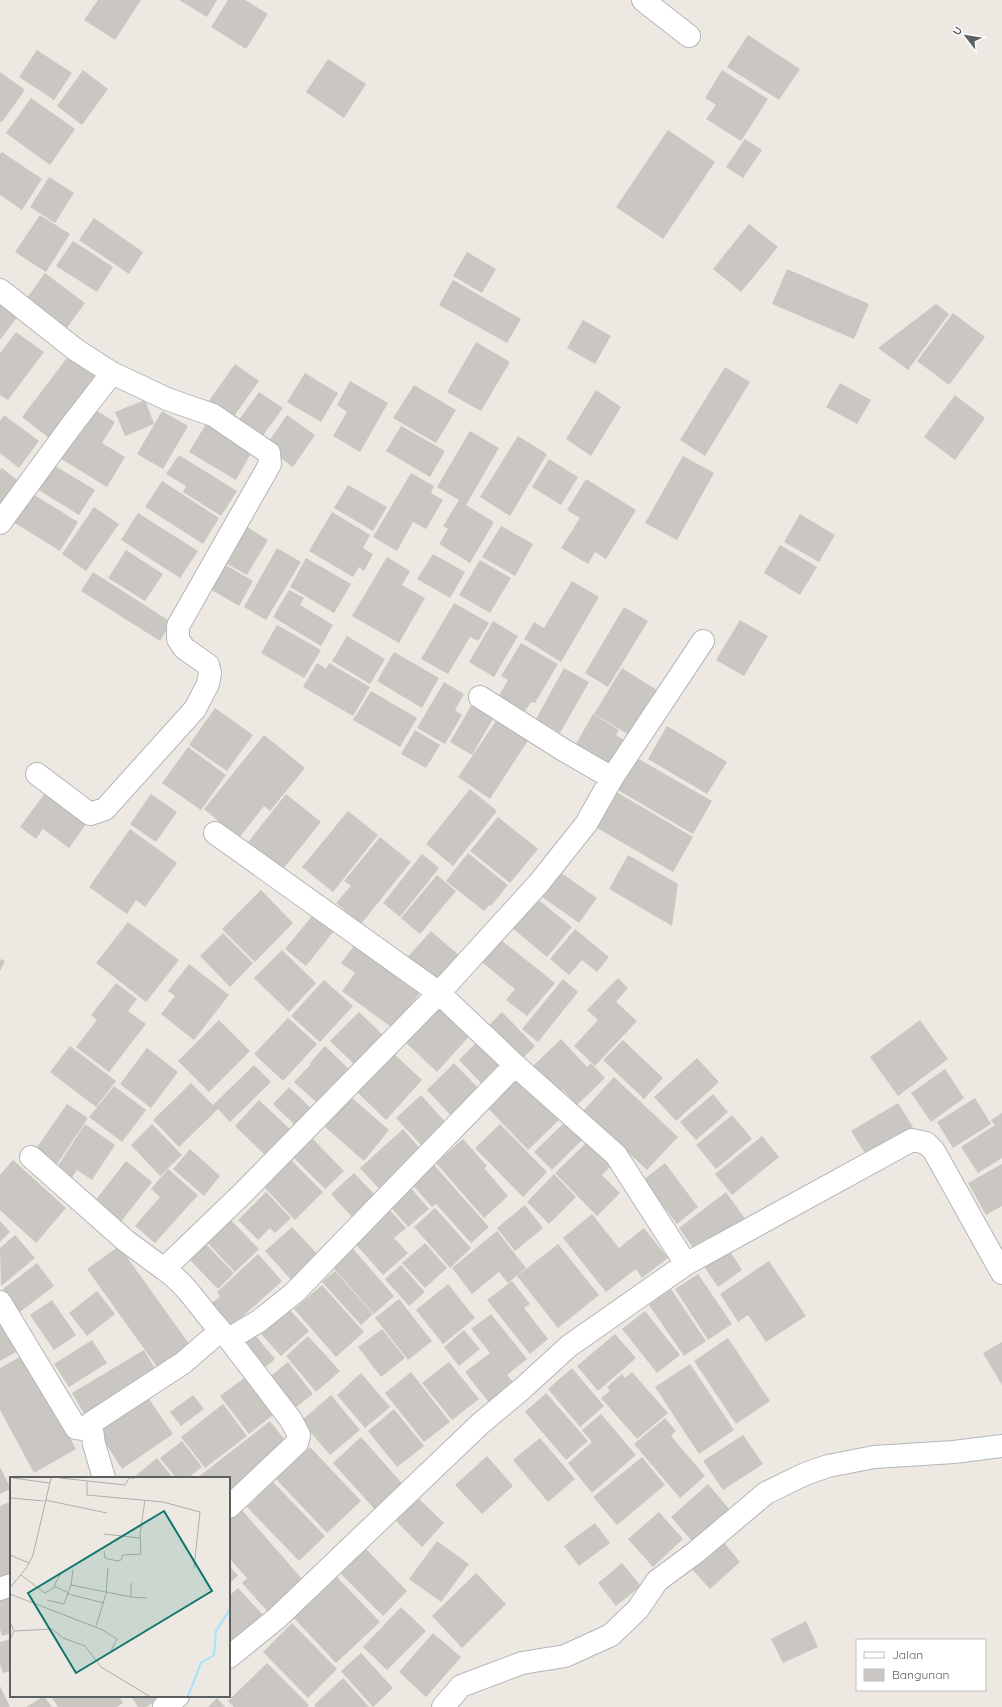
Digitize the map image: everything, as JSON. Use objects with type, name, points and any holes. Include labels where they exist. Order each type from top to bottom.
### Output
[{"type":"street","points":[[644,0],[689,36]]},
{"type":"street","points":[[0,290],[76,350],[112,373],[167,399],[213,415],[269,453],[270,464],[178,626],[178,639],[184,648],[208,665],[210,673],[208,684],[195,709],[105,809],[90,814],[36,774]]},
{"type":"street","points":[[0,523],[112,373]]},
{"type":"street","points":[[164,1269],[242,1194],[439,993],[539,883],[586,824],[612,778],[703,641]]},
{"type":"street","points":[[480,697],[562,749],[612,778]]},
{"type":"street","points":[[214,833],[439,993],[515,1065],[616,1155],[686,1264]]},
{"type":"street","points":[[0,1302],[61,1403],[73,1426],[84,1429],[225,1335],[259,1321],[294,1293],[515,1065]]},
{"type":"street","points":[[230,1656],[277,1618],[480,1424],[524,1388],[569,1346],[686,1264],[912,1140],[926,1143],[934,1151],[1002,1273]]},
{"type":"street","points":[[31,1157],[126,1241],[172,1275],[188,1289],[291,1420],[299,1435],[297,1443],[230,1506]]},
{"type":"street","points":[[91,1423],[94,1444],[104,1477]]},
{"type":"street","points":[[443,1707],[461,1686],[522,1663],[565,1656],[611,1635],[638,1609],[657,1581],[696,1552],[766,1493],[805,1474],[828,1466],[874,1457],[954,1452],[1002,1446]]},
{"type":"street","points":[[0,1589],[10,1585]]},
{"type":"street","points":[[164,1707],[177,1697]]},
{"type":"building","points":[[98,0],[141,0],[115,40],[84,20]]},
{"type":"building","points":[[179,0],[217,0],[207,17]]},
{"type":"building","points":[[228,0],[245,0],[268,14],[246,49],[211,27]]},
{"type":"building","points":[[748,35],[800,69],[779,100],[727,67]]},
{"type":"building","points":[[37,50],[72,73],[54,100],[19,77]]},
{"type":"building","points":[[328,59],[366,84],[344,118],[306,92]]},
{"type":"building","points":[[83,70],[108,89],[82,125],[57,106]]},
{"type":"building","points":[[722,70],[768,99],[741,141],[706,119],[716,105],[705,98]]},
{"type":"building","points":[[0,72],[25,90],[2,122],[0,121]]},
{"type":"building","points":[[31,98],[75,129],[50,165],[6,133]]},
{"type":"building","points":[[668,130],[715,162],[663,239],[616,207]]},
{"type":"building","points":[[745,139],[762,150],[743,178],[726,167]]},
{"type":"building","points":[[2,152],[42,179],[22,210],[0,195],[0,154]]},
{"type":"building","points":[[49,177],[74,193],[55,223],[30,207]]},
{"type":"building","points":[[40,215],[70,234],[46,272],[15,252]]},
{"type":"building","points":[[94,218],[143,252],[129,274],[79,240]]},
{"type":"building","points":[[749,224],[778,247],[741,292],[713,269]]},
{"type":"building","points":[[73,241],[113,267],[97,292],[56,266]]},
{"type":"building","points":[[467,252],[496,269],[482,293],[453,276]]},
{"type":"building","points":[[787,269],[869,304],[854,339],[772,304]]},
{"type":"building","points":[[45,273],[85,303],[64,332],[24,302]]},
{"type":"building","points":[[453,280],[521,319],[507,343],[439,305]]},
{"type":"building","points":[[0,300],[19,315],[0,340]]},
{"type":"building","points":[[936,304],[949,314],[908,370],[878,348]]},
{"type":"building","points":[[953,313],[985,337],[949,385],[917,361]]},
{"type":"building","points":[[583,320],[611,336],[595,364],[567,348]]},
{"type":"building","points":[[16,332],[44,352],[8,400],[0,395],[0,353]]},
{"type":"building","points":[[476,342],[510,362],[481,411],[447,392]]},
{"type":"building","points":[[70,354],[101,378],[53,441],[22,417]]},
{"type":"building","points":[[235,364],[259,381],[232,419],[208,402]]},
{"type":"building","points":[[725,367],[750,382],[705,456],[680,440]]},
{"type":"building","points":[[305,373],[338,393],[321,422],[287,402]]},
{"type":"building","points":[[350,381],[388,403],[360,452],[333,436],[347,412],[337,405]]},
{"type":"building","points":[[840,383],[871,400],[857,424],[826,407]]},
{"type":"building","points":[[414,385],[456,410],[436,443],[393,418]]},
{"type":"building","points":[[596,390],[621,407],[591,456],[566,439]]},
{"type":"building","points":[[259,392],[283,408],[261,438],[238,421]]},
{"type":"building","points":[[955,395],[985,418],[955,460],[924,437]]},
{"type":"building","points":[[145,400],[154,424],[125,436],[115,412]]},
{"type":"building","points":[[89,406],[115,422],[102,443],[125,457],[107,487],[58,457]]},
{"type":"building","points":[[162,411],[188,426],[163,469],[137,454]]},
{"type":"building","points":[[4,415],[39,441],[19,468],[0,453],[0,421]]},
{"type":"building","points":[[287,415],[315,435],[293,467],[265,447]]},
{"type":"building","points":[[209,419],[255,446],[236,480],[189,452]]},
{"type":"building","points":[[401,426],[445,451],[430,477],[386,451]]},
{"type":"building","points":[[470,431],[499,448],[466,505],[494,522],[470,563],[439,544],[448,529],[443,526],[459,500],[437,487]]},
{"type":"building","points":[[518,436],[547,454],[510,516],[480,497]]},
{"type":"building","points":[[179,455],[237,491],[221,516],[183,492],[186,486],[166,474]]},
{"type":"building","points":[[683,456],[714,473],[677,540],[645,523]]},
{"type":"building","points":[[549,459],[578,477],[561,505],[532,487]]},
{"type":"building","points":[[52,464],[95,490],[79,515],[37,489]]},
{"type":"building","points":[[2,468],[25,486],[0,518],[0,470]]},
{"type":"building","points":[[411,473],[434,486],[431,493],[443,500],[426,529],[413,522],[397,551],[373,537]]},
{"type":"building","points":[[586,479],[636,510],[606,559],[595,552],[588,564],[561,548],[580,518],[567,510]]},
{"type":"building","points":[[162,481],[219,518],[203,544],[145,507]]},
{"type":"building","points":[[348,485],[387,507],[373,531],[334,508]]},
{"type":"building","points":[[28,491],[78,522],[60,551],[10,520]]},
{"type":"building","points":[[94,507],[119,524],[86,571],[62,554]]},
{"type":"building","points":[[332,512],[370,535],[363,548],[373,554],[364,571],[359,567],[353,577],[309,551]]},
{"type":"building","points":[[138,513],[198,551],[180,578],[121,540]]},
{"type":"building","points":[[800,514],[835,535],[819,562],[784,542]]},
{"type":"building","points":[[242,524],[268,540],[247,575],[220,560]]},
{"type":"building","points":[[501,526],[533,544],[515,576],[482,557]]},
{"type":"building","points":[[780,545],[817,567],[800,595],[764,573]]},
{"type":"building","points":[[277,548],[301,562],[266,620],[244,607]]},
{"type":"building","points":[[126,550],[163,574],[145,601],[108,578]]},
{"type":"building","points":[[433,554],[465,572],[450,598],[417,579]]},
{"type":"building","points":[[387,557],[410,571],[402,585],[425,598],[399,643],[352,616]]},
{"type":"building","points":[[306,558],[351,584],[334,613],[290,587]]},
{"type":"building","points":[[480,560],[511,578],[490,613],[459,595]]},
{"type":"building","points":[[219,561],[253,581],[239,606],[205,586]]},
{"type":"building","points":[[93,572],[171,622],[160,641],[81,591]]},
{"type":"building","points":[[572,581],[599,597],[561,662],[524,639],[534,622],[544,628]]},
{"type":"building","points":[[289,590],[304,598],[300,605],[333,625],[321,646],[273,617]]},
{"type":"building","points":[[454,603],[489,623],[478,641],[470,637],[448,674],[421,659]]},
{"type":"building","points":[[624,607],[648,621],[608,687],[585,673]]},
{"type":"building","points":[[740,620],[768,636],[744,676],[716,660]]},
{"type":"building","points":[[493,621],[518,636],[494,677],[469,662]]},
{"type":"building","points":[[277,625],[321,650],[304,678],[261,653]]},
{"type":"building","points":[[347,636],[385,659],[370,684],[332,661]]},
{"type":"building","points":[[521,643],[558,664],[535,703],[531,702],[522,716],[496,700],[508,680],[501,676]]},
{"type":"building","points":[[394,652],[439,678],[422,708],[377,681]]},
{"type":"building","points":[[317,663],[326,669],[329,663],[370,687],[353,716],[303,687]]},
{"type":"building","points":[[564,668],[589,682],[560,733],[536,719]]},
{"type":"building","points":[[622,668],[663,694],[636,739],[594,714]]},
{"type":"building","points":[[444,682],[464,694],[455,710],[462,715],[445,744],[417,728]]},
{"type":"building","points":[[371,691],[417,718],[400,747],[353,720]]},
{"type":"building","points":[[472,704],[494,717],[472,755],[450,742]]},
{"type":"building","points":[[215,708],[253,735],[227,771],[189,745]]},
{"type":"building","points":[[593,714],[619,730],[616,735],[629,743],[614,767],[576,744]]},
{"type":"building","points":[[498,718],[529,739],[490,799],[458,777]]},
{"type":"building","points":[[667,726],[727,762],[707,794],[648,759]]},
{"type":"building","points":[[415,730],[440,745],[426,768],[401,754]]},
{"type":"building","points":[[264,735],[305,768],[270,811],[264,806],[239,838],[204,809]]},
{"type":"building","points":[[188,747],[226,775],[201,810],[162,783]]},
{"type":"building","points":[[637,758],[712,801],[693,834],[618,790]]},
{"type":"building","points":[[470,789],[497,811],[453,866],[426,844]]},
{"type":"building","points":[[47,790],[89,820],[69,848],[43,829],[36,839],[20,827]]},
{"type":"building","points":[[613,790],[693,837],[673,872],[592,825]]},
{"type":"building","points":[[151,794],[177,812],[156,842],[130,824]]},
{"type":"building","points":[[286,794],[321,822],[279,874],[245,846]]},
{"type":"building","points":[[348,811],[378,835],[333,892],[302,867]]},
{"type":"building","points":[[498,817],[538,849],[510,883],[470,851]]},
{"type":"building","points":[[130,829],[177,863],[145,907],[136,900],[127,914],[89,887]]},
{"type":"building","points":[[380,837],[411,862],[361,924],[336,903],[351,886],[344,881]]},
{"type":"building","points":[[468,853],[508,885],[491,906],[489,905],[484,911],[446,881]]},
{"type":"building","points":[[422,854],[439,868],[400,917],[383,903]]},
{"type":"building","points":[[628,855],[678,884],[672,926],[609,889]]},
{"type":"building","points":[[560,872],[597,898],[579,923],[542,897]]},
{"type":"building","points":[[437,875],[456,891],[420,934],[401,918]]},
{"type":"building","points":[[261,890],[293,923],[255,962],[222,929]]},
{"type":"building","points":[[535,897],[572,927],[547,957],[511,927]]},
{"type":"building","points":[[317,910],[338,926],[306,966],[285,949]]},
{"type":"building","points":[[128,922],[179,960],[146,1002],[96,963]]},
{"type":"building","points":[[575,929],[609,957],[597,972],[582,960],[569,975],[550,959]]},
{"type":"building","points":[[431,931],[461,957],[435,986],[405,960]]},
{"type":"building","points":[[223,933],[253,963],[230,987],[200,956]]},
{"type":"building","points":[[496,936],[555,983],[527,1016],[506,1000],[515,989],[478,959]]},
{"type":"building","points":[[356,943],[421,991],[394,1029],[342,991],[355,973],[341,963]]},
{"type":"building","points":[[282,950],[316,983],[289,1012],[254,978]]},
{"type":"building","points":[[0,959],[5,961],[0,971]]},
{"type":"building","points":[[189,964],[229,995],[194,1040],[161,1014],[175,996],[168,991]]},
{"type":"building","points":[[618,978],[628,988],[616,1002],[637,1021],[595,1066],[574,1046],[598,1020],[587,1010]]},
{"type":"building","points":[[563,979],[578,992],[538,1042],[522,1029]]},
{"type":"building","points":[[324,980],[353,1006],[320,1042],[291,1016]]},
{"type":"building","points":[[116,983],[137,999],[128,1011],[146,1024],[109,1072],[76,1047],[97,1020],[91,1015]]},
{"type":"building","points":[[440,1002],[473,1032],[437,1072],[404,1041]]},
{"type":"building","points":[[359,1012],[385,1037],[357,1067],[330,1041]]},
{"type":"building","points":[[502,1012],[535,1046],[519,1062],[486,1028]]},
{"type":"building","points":[[288,1018],[317,1044],[283,1081],[254,1054]]},
{"type":"building","points":[[219,1020],[250,1051],[209,1092],[178,1061]]},
{"type":"building","points":[[920,1020],[948,1059],[898,1096],[870,1057]]},
{"type":"building","points":[[561,1039],[587,1067],[591,1063],[605,1078],[577,1105],[563,1090],[558,1094],[532,1067]]},
{"type":"building","points":[[623,1040],[663,1078],[644,1099],[603,1060]]},
{"type":"building","points":[[478,1041],[503,1066],[483,1085],[459,1060]]},
{"type":"building","points":[[70,1046],[116,1081],[96,1107],[50,1072]]},
{"type":"building","points":[[325,1046],[350,1070],[335,1087],[333,1084],[316,1102],[294,1082]]},
{"type":"building","points":[[147,1048],[178,1072],[151,1108],[120,1084]]},
{"type":"building","points":[[393,1053],[422,1080],[386,1120],[357,1092]]},
{"type":"building","points":[[697,1058],[719,1082],[676,1121],[654,1097]]},
{"type":"building","points":[[454,1063],[482,1092],[454,1119],[427,1090]]},
{"type":"building","points":[[254,1065],[271,1082],[230,1122],[218,1109],[179,1147],[153,1120],[191,1083],[213,1105]]},
{"type":"building","points":[[945,1069],[964,1098],[931,1122],[911,1093]]},
{"type":"building","points":[[517,1073],[561,1118],[528,1150],[485,1105]]},
{"type":"building","points":[[614,1077],[678,1137],[647,1170],[583,1111]]},
{"type":"building","points":[[114,1086],[146,1110],[122,1142],[89,1117]]},
{"type":"building","points":[[289,1087],[314,1111],[298,1128],[273,1104]]},
{"type":"building","points":[[713,1094],[728,1112],[696,1140],[680,1122]]},
{"type":"building","points":[[421,1095],[448,1125],[424,1148],[396,1118]]},
{"type":"building","points":[[351,1097],[389,1130],[364,1161],[325,1127]]},
{"type":"building","points":[[975,1098],[991,1124],[953,1148],[937,1122]]},
{"type":"building","points":[[259,1100],[292,1131],[267,1157],[235,1126]]},
{"type":"building","points":[[898,1103],[913,1127],[866,1155],[851,1131]]},
{"type":"building","points":[[67,1104],[88,1118],[57,1164],[35,1150]]},
{"type":"building","points":[[1002,1113],[1002,1158],[978,1173],[961,1147],[995,1125],[991,1120]]},
{"type":"building","points":[[732,1115],[752,1139],[716,1169],[696,1145]]},
{"type":"building","points":[[568,1119],[585,1137],[552,1170],[534,1152]]},
{"type":"building","points":[[85,1124],[115,1145],[92,1180],[77,1170],[69,1182],[54,1172]]},
{"type":"building","points":[[152,1124],[182,1155],[160,1176],[131,1145]]},
{"type":"building","points":[[500,1124],[547,1172],[523,1197],[475,1148]]},
{"type":"building","points":[[403,1129],[423,1152],[381,1191],[360,1168]]},
{"type":"building","points":[[762,1136],[779,1157],[732,1195],[715,1174]]},
{"type":"building","points":[[313,1139],[344,1171],[325,1189],[294,1158]]},
{"type":"building","points":[[463,1139],[487,1166],[484,1168],[508,1196],[484,1218],[436,1163]]},
{"type":"building","points":[[589,1140],[613,1164],[602,1175],[620,1193],[597,1216],[555,1173]]},
{"type":"building","points":[[190,1149],[220,1176],[204,1196],[173,1169]]},
{"type":"building","points":[[13,1160],[66,1208],[36,1243],[0,1210],[0,1175]]},
{"type":"building","points":[[291,1160],[323,1192],[295,1220],[264,1187]]},
{"type":"building","points":[[126,1161],[152,1182],[120,1223],[94,1202]]},
{"type":"building","points":[[665,1163],[698,1207],[677,1224],[643,1180]]},
{"type":"building","points":[[1002,1164],[1002,1206],[986,1215],[968,1183]]},
{"type":"building","points":[[434,1165],[489,1227],[471,1243],[436,1204],[432,1207],[412,1184]]},
{"type":"building","points":[[168,1169],[198,1195],[155,1243],[135,1226],[160,1197],[151,1189]]},
{"type":"building","points":[[354,1173],[377,1197],[354,1219],[331,1194]]},
{"type":"building","points":[[554,1174],[576,1197],[549,1224],[527,1202]]},
{"type":"building","points":[[410,1187],[429,1209],[408,1227],[389,1205]]},
{"type":"building","points":[[266,1192],[291,1218],[275,1233],[270,1228],[258,1240],[238,1220]]},
{"type":"building","points":[[726,1192],[746,1220],[699,1256],[679,1228]]},
{"type":"building","points":[[525,1205],[543,1228],[515,1251],[497,1228]]},
{"type":"building","points":[[435,1208],[471,1248],[450,1268],[414,1227]]},
{"type":"building","points":[[389,1209],[406,1228],[394,1238],[408,1253],[383,1275],[353,1241]]},
{"type":"building","points":[[592,1214],[619,1248],[644,1228],[668,1258],[642,1278],[636,1269],[606,1292],[563,1238]]},
{"type":"building","points":[[227,1216],[259,1249],[235,1272],[204,1239]]},
{"type":"building","points":[[0,1221],[10,1232],[0,1242]]},
{"type":"building","points":[[292,1227],[322,1259],[295,1284],[265,1251]]},
{"type":"building","points":[[497,1231],[526,1268],[508,1283],[499,1272],[472,1294],[452,1268]]},
{"type":"building","points":[[15,1235],[35,1258],[1,1286],[0,1248]]},
{"type":"building","points":[[202,1240],[234,1273],[218,1289],[185,1255]]},
{"type":"building","points":[[425,1243],[447,1268],[425,1288],[402,1263]]},
{"type":"building","points":[[349,1244],[394,1296],[374,1314],[328,1262]]},
{"type":"building","points":[[558,1244],[599,1295],[558,1328],[517,1276]]},
{"type":"building","points":[[726,1245],[742,1270],[718,1287],[701,1262]]},
{"type":"building","points":[[119,1246],[192,1348],[160,1371],[87,1269]]},
{"type":"building","points":[[258,1254],[282,1281],[231,1327],[210,1305],[220,1296],[217,1292]]},
{"type":"building","points":[[769,1261],[806,1316],[766,1342],[748,1315],[738,1322],[720,1294]]},
{"type":"building","points":[[37,1263],[54,1286],[20,1312],[3,1289]]},
{"type":"building","points":[[401,1265],[425,1292],[409,1306],[385,1279]]},
{"type":"building","points":[[335,1271],[373,1314],[361,1325],[322,1282]]},
{"type":"building","points":[[698,1274],[732,1324],[708,1340],[675,1289]]},
{"type":"building","points":[[512,1281],[530,1304],[524,1308],[548,1339],[530,1354],[487,1300]]},
{"type":"building","points":[[448,1284],[475,1318],[443,1344],[416,1310]]},
{"type":"building","points":[[322,1285],[364,1332],[336,1357],[294,1309]]},
{"type":"building","points":[[671,1289],[706,1341],[684,1356],[649,1305]]},
{"type":"building","points":[[97,1291],[115,1314],[87,1336],[69,1313]]},
{"type":"building","points":[[399,1299],[432,1341],[408,1360],[375,1318]]},
{"type":"building","points":[[52,1300],[76,1335],[54,1350],[30,1315]]},
{"type":"building","points":[[289,1309],[309,1331],[281,1356],[261,1334]]},
{"type":"building","points":[[645,1311],[680,1355],[657,1373],[622,1329]]},
{"type":"building","points":[[491,1314],[527,1359],[507,1375],[519,1389],[494,1409],[465,1372],[490,1353],[471,1329]]},
{"type":"building","points":[[0,1319],[18,1351],[0,1361]]},
{"type":"building","points":[[382,1329],[405,1358],[381,1377],[358,1347]]},
{"type":"building","points":[[251,1330],[275,1359],[261,1371],[237,1342]]},
{"type":"building","points":[[464,1330],[480,1349],[459,1366],[444,1347]]},
{"type":"building","points":[[615,1334],[636,1358],[598,1391],[577,1366]]},
{"type":"building","points":[[308,1336],[340,1371],[316,1392],[286,1356]]},
{"type":"building","points":[[728,1338],[770,1401],[736,1424],[694,1361]]},
{"type":"building","points":[[92,1340],[107,1363],[69,1387],[54,1364]]},
{"type":"building","points":[[1002,1342],[1002,1385],[983,1353]]},
{"type":"building","points":[[144,1350],[160,1377],[88,1420],[72,1393]]},
{"type":"building","points":[[25,1354],[76,1449],[34,1473],[0,1410],[0,1368]]},
{"type":"building","points":[[288,1362],[313,1394],[291,1411],[267,1379]]},
{"type":"building","points":[[449,1362],[479,1399],[452,1420],[422,1383]]},
{"type":"building","points":[[690,1364],[734,1430],[699,1454],[655,1387]]},
{"type":"building","points":[[572,1368],[604,1406],[580,1427],[548,1389]]},
{"type":"building","points":[[411,1372],[450,1422],[424,1442],[385,1393]]},
{"type":"building","points":[[632,1372],[668,1413],[637,1439],[601,1398],[610,1391],[607,1387],[622,1374],[625,1378]]},
{"type":"building","points":[[361,1373],[390,1407],[365,1428],[337,1395]]},
{"type":"building","points":[[244,1378],[273,1415],[249,1434],[220,1396]]},
{"type":"building","points":[[546,1393],[588,1441],[566,1460],[525,1412]]},
{"type":"building","points":[[193,1395],[204,1409],[181,1426],[170,1412]]},
{"type":"building","points":[[331,1395],[360,1430],[330,1455],[301,1421]]},
{"type":"building","points":[[147,1396],[173,1434],[122,1469],[97,1430]]},
{"type":"building","points":[[223,1404],[247,1436],[205,1468],[181,1437]]},
{"type":"building","points":[[394,1409],[424,1446],[397,1467],[368,1431]]},
{"type":"building","points":[[601,1414],[636,1455],[592,1493],[568,1463],[592,1442],[582,1430]]},
{"type":"building","points":[[665,1418],[676,1431],[671,1436],[705,1476],[680,1498],[634,1444]]},
{"type":"building","points":[[270,1421],[288,1444],[243,1479],[245,1482],[230,1494],[230,1477],[198,1477]]},
{"type":"building","points":[[743,1435],[763,1464],[723,1490],[703,1461]]},
{"type":"building","points":[[361,1437],[406,1488],[378,1513],[333,1463]]},
{"type":"building","points":[[540,1438],[575,1479],[548,1502],[513,1460]]},
{"type":"building","points":[[182,1441],[202,1467],[189,1477],[175,1477],[160,1458]]},
{"type":"building","points":[[310,1447],[361,1501],[327,1533],[276,1479]]},
{"type":"building","points":[[487,1456],[513,1486],[482,1514],[455,1485]]},
{"type":"building","points":[[642,1457],[665,1485],[617,1525],[593,1497]]},
{"type":"building","points":[[157,1458],[172,1477],[134,1477]]},
{"type":"building","points":[[0,1467],[10,1489],[0,1494]]},
{"type":"building","points":[[273,1482],[325,1536],[299,1561],[247,1507]]},
{"type":"building","points":[[708,1484],[730,1510],[693,1542],[671,1517]]},
{"type":"building","points":[[416,1496],[444,1523],[422,1547],[394,1519]]},
{"type":"building","points":[[10,1501],[10,1582],[0,1587],[0,1506]]},
{"type":"building","points":[[241,1509],[303,1580],[268,1612],[242,1583],[247,1578],[230,1559],[230,1519]]},
{"type":"building","points":[[659,1512],[683,1539],[653,1567],[628,1539]]},
{"type":"building","points":[[595,1523],[610,1543],[579,1566],[564,1546]]},
{"type":"building","points":[[722,1540],[740,1562],[710,1589],[691,1568]]},
{"type":"building","points":[[437,1541],[469,1564],[441,1602],[409,1579]]},
{"type":"building","points":[[365,1548],[407,1591],[383,1616],[340,1573]]},
{"type":"building","points":[[622,1563],[641,1586],[616,1606],[598,1583]]},
{"type":"building","points":[[230,1567],[238,1575],[230,1583]]},
{"type":"building","points":[[476,1573],[506,1604],[462,1648],[432,1616]]},
{"type":"building","points":[[337,1577],[380,1622],[336,1663],[294,1618]]},
{"type":"building","points":[[238,1588],[263,1615],[230,1645],[230,1595]]},
{"type":"building","points":[[10,1593],[10,1633],[2,1636],[0,1629],[0,1596]]},
{"type":"building","points":[[401,1607],[426,1631],[387,1670],[363,1647]]},
{"type":"building","points":[[806,1621],[818,1647],[783,1663],[771,1639]]},
{"type":"building","points":[[292,1623],[337,1669],[308,1698],[263,1652]]},
{"type":"building","points":[[433,1633],[461,1657],[426,1697],[399,1672]]},
{"type":"building","points":[[10,1639],[10,1671],[3,1673],[0,1664],[0,1642]]},
{"type":"building","points":[[361,1653],[393,1688],[373,1707],[341,1671]]},
{"type":"building","points":[[267,1663],[309,1705],[307,1707],[234,1707],[228,1701]]},
{"type":"building","points":[[343,1678],[369,1707],[316,1707],[314,1705]]},
{"type":"building","points":[[0,1686],[10,1707],[0,1707]]},
{"type":"building","points":[[45,1697],[52,1707],[26,1707]]},
{"type":"building","points":[[52,1697],[120,1697],[123,1703],[117,1707],[58,1707]]},
{"type":"building","points":[[132,1697],[161,1697],[146,1707],[138,1707]]},
{"type":"building","points":[[217,1698],[225,1707],[208,1707]]}]
